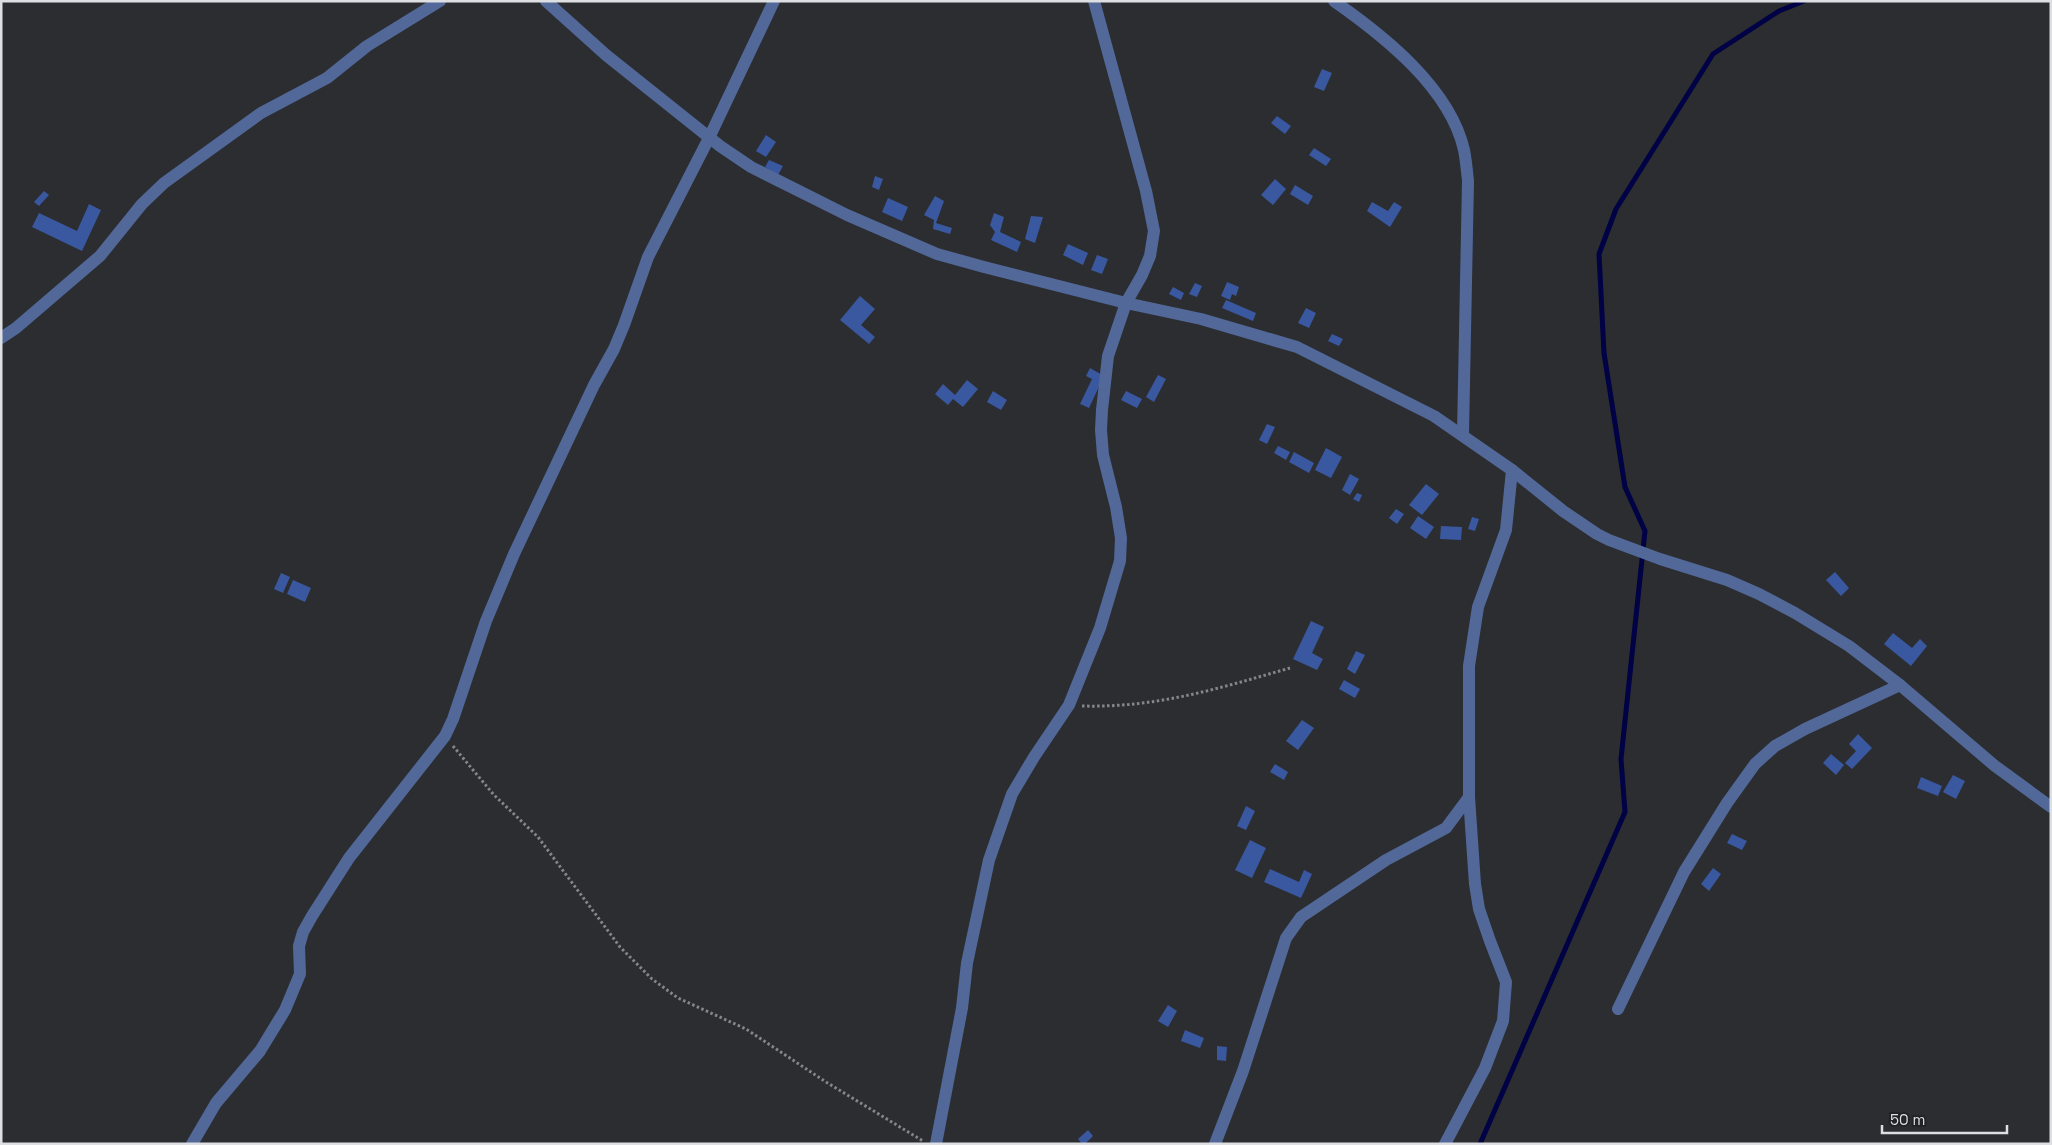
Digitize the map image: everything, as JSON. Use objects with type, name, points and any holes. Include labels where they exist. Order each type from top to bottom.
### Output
[{"type":"street","points":[[1,338],[16,328],[100,256],[142,204],[185,167],[261,113],[327,78],[367,46],[440,1]]},
{"type":"street","points":[[546,1],[606,55],[709,138],[751,167],[846,216],[937,254],[984,268],[1126,303],[1201,318],[1297,347],[1434,416],[1463,434],[1563,511],[1597,534],[1660,559],[1728,580],[1794,613],[1849,646],[1995,766],[2051,807]]},
{"type":"street","points":[[192,1144],[216,1103],[260,1051],[285,1010],[300,974],[299,946],[303,932],[312,916],[349,858],[445,736],[456,712],[486,621],[514,554],[594,385],[617,341],[648,257],[709,138],[774,1]]},
{"type":"street","points":[[936,1144],[962,1008],[967,963],[989,860],[1012,794],[1069,705],[1100,628],[1120,561],[1121,538],[1104,456],[1101,430],[1108,356],[1126,303],[1142,275],[1150,256],[1154,231],[1146,191],[1094,1]]},
{"type":"street","points":[[1334,1],[1370,27],[1426,80],[1450,115],[1464,149],[1468,181],[1463,434]]},
{"type":"street","points":[[1445,1144],[1486,1068],[1503,1021],[1506,982],[1480,909],[1474,876],[1469,797],[1468,666],[1478,607],[1506,530],[1512,470]]},
{"type":"street","points":[[1618,1009],[1684,872],[1727,803],[1755,764],[1775,746],[1805,728],[1900,686]]},
{"type":"street","points":[[1215,1144],[1246,1063],[1286,938],[1301,917],[1375,866],[1446,828],[1469,797]]},
{"type":"path","points":[[1069,705],[1141,704],[1169,700],[1290,668]]},
{"type":"path","points":[[445,736],[494,795],[538,837],[620,947],[652,979],[678,998],[746,1028],[826,1082],[928,1144]]},
{"type":"building","points":[[1322,69],[1332,73],[1324,91],[1314,87]]},
{"type":"building","points":[[1277,116],[1291,126],[1285,134],[1271,123]]},
{"type":"building","points":[[766,135],[776,142],[766,157],[756,151]]},
{"type":"building","points":[[1314,148],[1331,159],[1326,166],[1309,155]]},
{"type":"building","points":[[769,160],[783,166],[778,175],[765,167]]},
{"type":"building","points":[[875,176],[883,179],[879,190],[872,187]]},
{"type":"building","points":[[1275,179],[1286,189],[1273,205],[1261,195]]},
{"type":"building","points":[[1295,185],[1313,196],[1308,205],[1290,194]]},
{"type":"building","points":[[44,191],[49,195],[39,206],[34,202]]},
{"type":"building","points":[[935,196],[944,201],[936,223],[952,228],[950,234],[933,229],[934,220],[924,215]]},
{"type":"building","points":[[888,198],[908,207],[902,221],[882,212]]},
{"type":"building","points":[[1372,202],[1388,211],[1394,202],[1402,207],[1390,227],[1367,211]]},
{"type":"building","points":[[89,204],[101,210],[82,251],[32,227],[39,213],[77,231]]},
{"type":"building","points":[[994,213],[1004,217],[1000,232],[1021,242],[1017,252],[991,240],[995,232],[990,225]]},
{"type":"building","points":[[1031,216],[1043,217],[1035,243],[1025,239]]},
{"type":"building","points":[[1068,244],[1088,253],[1083,265],[1063,255]]},
{"type":"building","points":[[1097,255],[1108,259],[1102,274],[1091,270]]},
{"type":"building","points":[[1227,282],[1239,287],[1236,296],[1232,294],[1230,300],[1221,296]]},
{"type":"building","points":[[1195,283],[1202,286],[1197,297],[1189,294]]},
{"type":"building","points":[[1173,287],[1184,293],[1181,300],[1169,294]]},
{"type":"building","points":[[860,296],[875,309],[861,325],[875,337],[869,344],[840,320]]},
{"type":"building","points":[[1226,300],[1256,313],[1253,321],[1222,308]]},
{"type":"building","points":[[1306,308],[1316,313],[1309,328],[1298,323]]},
{"type":"building","points":[[1332,334],[1343,339],[1339,346],[1328,341]]},
{"type":"building","points":[[1090,368],[1104,376],[1089,408],[1080,404],[1092,379],[1086,376]]},
{"type":"building","points":[[1158,375],[1166,379],[1154,402],[1146,397]]},
{"type":"building","points":[[967,380],[978,389],[963,407],[953,399],[948,405],[935,394],[943,384],[955,395]]},
{"type":"building","points":[[993,391],[1007,400],[1001,410],[987,402]]},
{"type":"building","points":[[1126,391],[1142,399],[1137,408],[1121,400]]},
{"type":"building","points":[[1267,424],[1275,427],[1267,444],[1259,440]]},
{"type":"building","points":[[1278,446],[1290,452],[1286,460],[1274,453]]},
{"type":"building","points":[[1326,448],[1342,457],[1331,478],[1315,470]]},
{"type":"building","points":[[1294,452],[1314,463],[1309,473],[1289,462]]},
{"type":"building","points":[[1350,474],[1359,479],[1350,495],[1342,490]]},
{"type":"building","points":[[1426,484],[1439,494],[1422,515],[1409,505]]},
{"type":"building","points":[[1357,493],[1362,495],[1359,502],[1353,499]]},
{"type":"building","points":[[1396,509],[1404,514],[1397,524],[1389,518]]},
{"type":"building","points":[[1418,516],[1434,527],[1426,539],[1410,528]]},
{"type":"building","points":[[1472,517],[1479,519],[1475,531],[1468,529]]},
{"type":"building","points":[[1441,526],[1462,527],[1461,540],[1440,539]]},
{"type":"building","points":[[1835,572],[1849,588],[1841,596],[1826,580]]},
{"type":"building","points":[[281,573],[290,577],[283,593],[274,589]]},
{"type":"building","points":[[293,580],[311,588],[305,602],[287,594]]},
{"type":"building","points":[[1311,621],[1324,627],[1312,653],[1323,659],[1317,670],[1293,659]]},
{"type":"building","points":[[1893,633],[1912,648],[1920,639],[1927,646],[1911,666],[1884,644]]},
{"type":"building","points":[[1356,651],[1365,655],[1355,674],[1347,669]]},
{"type":"building","points":[[1344,680],[1360,689],[1355,698],[1339,689]]},
{"type":"building","points":[[1302,720],[1314,728],[1298,750],[1286,741]]},
{"type":"building","points":[[1858,734],[1872,748],[1852,769],[1845,763],[1856,751],[1849,744]]},
{"type":"building","points":[[1831,754],[1844,765],[1836,775],[1823,763]]},
{"type":"building","points":[[1275,764],[1288,772],[1284,780],[1270,772]]},
{"type":"building","points":[[1953,775],[1965,781],[1956,799],[1943,792]]},
{"type":"building","points":[[1921,777],[1942,786],[1938,796],[1917,788]]},
{"type":"building","points":[[1246,806],[1255,811],[1246,830],[1237,826]]},
{"type":"building","points":[[1732,834],[1747,841],[1742,850],[1727,843]]},
{"type":"building","points":[[1250,840],[1266,848],[1252,878],[1235,870]]},
{"type":"building","points":[[1713,868],[1721,874],[1709,891],[1701,884]]},
{"type":"building","points":[[1270,869],[1299,882],[1304,870],[1312,874],[1301,898],[1264,882]]},
{"type":"building","points":[[1168,1005],[1177,1011],[1168,1027],[1158,1021]]},
{"type":"building","points":[[1185,1030],[1204,1038],[1200,1048],[1181,1041]]},
{"type":"building","points":[[1217,1046],[1227,1047],[1226,1061],[1217,1060]]},
{"type":"building","points":[[1088,1130],[1093,1136],[1085,1144],[1082,1144],[1078,1139]]},
{"type":"waterway","points":[[1480,1144],[1625,812],[1621,759],[1645,531],[1625,487],[1604,353],[1599,254],[1616,209],[1713,54],[1779,11],[1804,1]]}]
